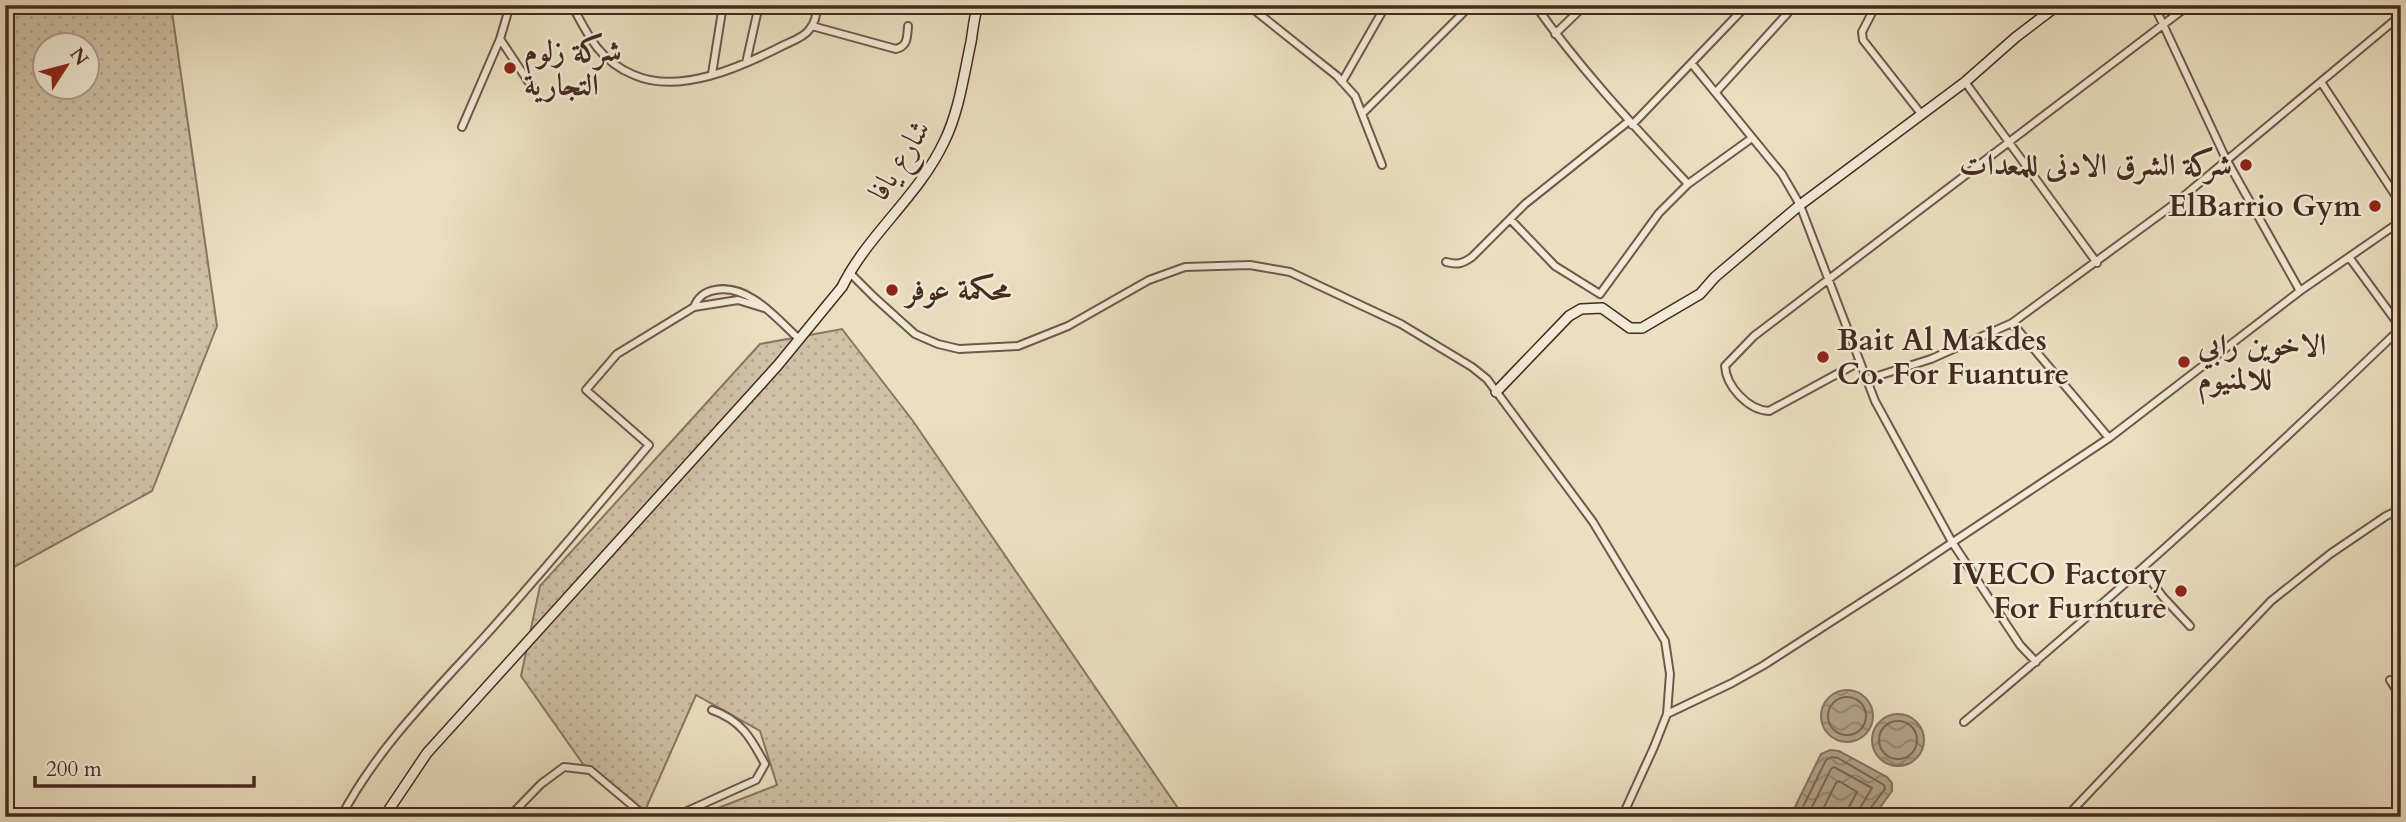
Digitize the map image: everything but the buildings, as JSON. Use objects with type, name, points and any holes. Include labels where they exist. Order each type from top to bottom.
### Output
[{"type":"street","points":[[462,127],[500,40],[510,5]]},
{"type":"street","points":[[572,5],[592,43],[606,60],[635,76],[686,81],[746,63],[805,34],[815,21],[817,5]]},
{"type":"street","points":[[712,74],[723,5]]},
{"type":"street","points":[[746,63],[759,5]]},
{"type":"street","points":[[1248,5],[1342,82],[1355,96],[1382,164]]},
{"type":"street","points":[[1342,82],[1386,5]]},
{"type":"street","points":[[1363,113],[1471,5]]},
{"type":"street","points":[[1535,5],[1555,34],[1631,123],[1688,184]]},
{"type":"street","points":[[1555,34],[1585,5]]},
{"type":"street","points":[[1446,262],[1464,263],[1564,171],[1631,123],[1692,64],[1747,5]]},
{"type":"street","points":[[1716,92],[1796,5]]},
{"type":"street","points":[[1876,5],[1862,32],[1863,40],[1922,114]]},
{"type":"street","points":[[1496,392],[1569,316],[1581,309],[1602,308],[1630,328],[1642,328],[1700,294],[1721,272],[1800,205],[1965,82],[2016,37],[2058,5]]},
{"type":"street","points":[[2154,5],[2226,159],[2300,291]]},
{"type":"street","points":[[1858,362],[1769,411],[1758,411],[1747,403],[1728,379],[1725,366],[1754,336],[2189,5]]},
{"type":"street","name":"شارع يافا","points":[[384,817],[427,753],[778,366],[907,201],[945,140],[962,80],[976,8]]},
{"type":"street","points":[[1865,380],[1931,359],[2012,323],[2174,205],[2401,15]]},
{"type":"street","points":[[812,26],[896,49],[906,42],[908,26]]},
{"type":"street","points":[[500,40],[534,90]]},
{"type":"street","points":[[1692,64],[1782,174],[1800,205],[1865,380],[1952,542],[2020,645],[2036,662]]},
{"type":"street","points":[[1965,82],[2097,263]]},
{"type":"street","points":[[2321,82],[2401,204]]},
{"type":"street","points":[[1510,219],[1555,265],[1600,294],[1659,213],[1688,184],[1752,138]]},
{"type":"street","points":[[1667,714],[1764,665],[2109,438],[2300,291],[2401,221]]},
{"type":"street","points":[[1964,722],[2142,569],[2401,328],[2349,257]]},
{"type":"street","points":[[849,272],[915,334],[959,349],[1018,346],[1068,326],[1149,280],[1185,267],[1250,265],[1290,272],[1401,324],[1472,367],[1487,379],[1593,522],[1660,630],[1668,653],[1670,692],[1667,714],[1622,817]]},
{"type":"street","points":[[694,307],[698,298],[705,293],[727,289],[740,291],[754,299],[799,339]]},
{"type":"street","points":[[341,817],[372,766],[424,702],[488,633],[649,446],[586,390],[617,354],[694,307],[737,300],[764,308]]},
{"type":"street","points":[[2012,323],[2109,438]]},
{"type":"street","points":[[2066,817],[2271,601],[2330,554],[2386,516],[2401,509]]},
{"type":"street","points":[[2142,569],[2190,626]]},
{"type":"street","points":[[2390,680],[2401,698]]},
{"type":"street","points":[[674,817],[756,780],[765,764],[751,739],[728,716],[712,710]]},
{"type":"street","points":[[509,817],[541,784],[565,767],[590,770],[646,817]]},
{"type":"shaded area","points":[[5,5],[171,5],[217,326],[152,491],[5,572]]},
{"type":"shaded area","points":[[842,329],[913,421],[1184,817],[695,817],[777,785],[760,731],[696,695],[644,813],[583,764],[521,676],[540,586],[760,344]]},
{"type":"water","points":[[1847,690],[1866,697],[1873,716],[1866,735],[1847,742],[1828,735],[1821,716],[1828,697]]},
{"type":"water","points":[[1898,714],[1917,721],[1924,740],[1917,759],[1898,766],[1879,759],[1872,740],[1879,721]]},
{"type":"water","points":[[1830,750],[1839,751],[1887,777],[1892,783],[1892,791],[1873,817],[1790,817],[1821,754]]},
{"type":"place","name":"شركة زلوم التجارية","points":[[510,68]]},
{"type":"place","name":"شركة الشرق الادنى للمعدات","points":[[2246,165]]},
{"type":"place","name":"ElBarrio Gym","points":[[2375,206]]},
{"type":"place","name":"محكمة عوفر","points":[[892,290]]},
{"type":"place","name":"Bait Al Makdes Co. For Fuanture","points":[[1823,357]]},
{"type":"place","name":"الاخوين رابي للالمنيوم","points":[[2184,362]]},
{"type":"place","name":"IVECO Factory For Furnture","points":[[2181,591]]}]
